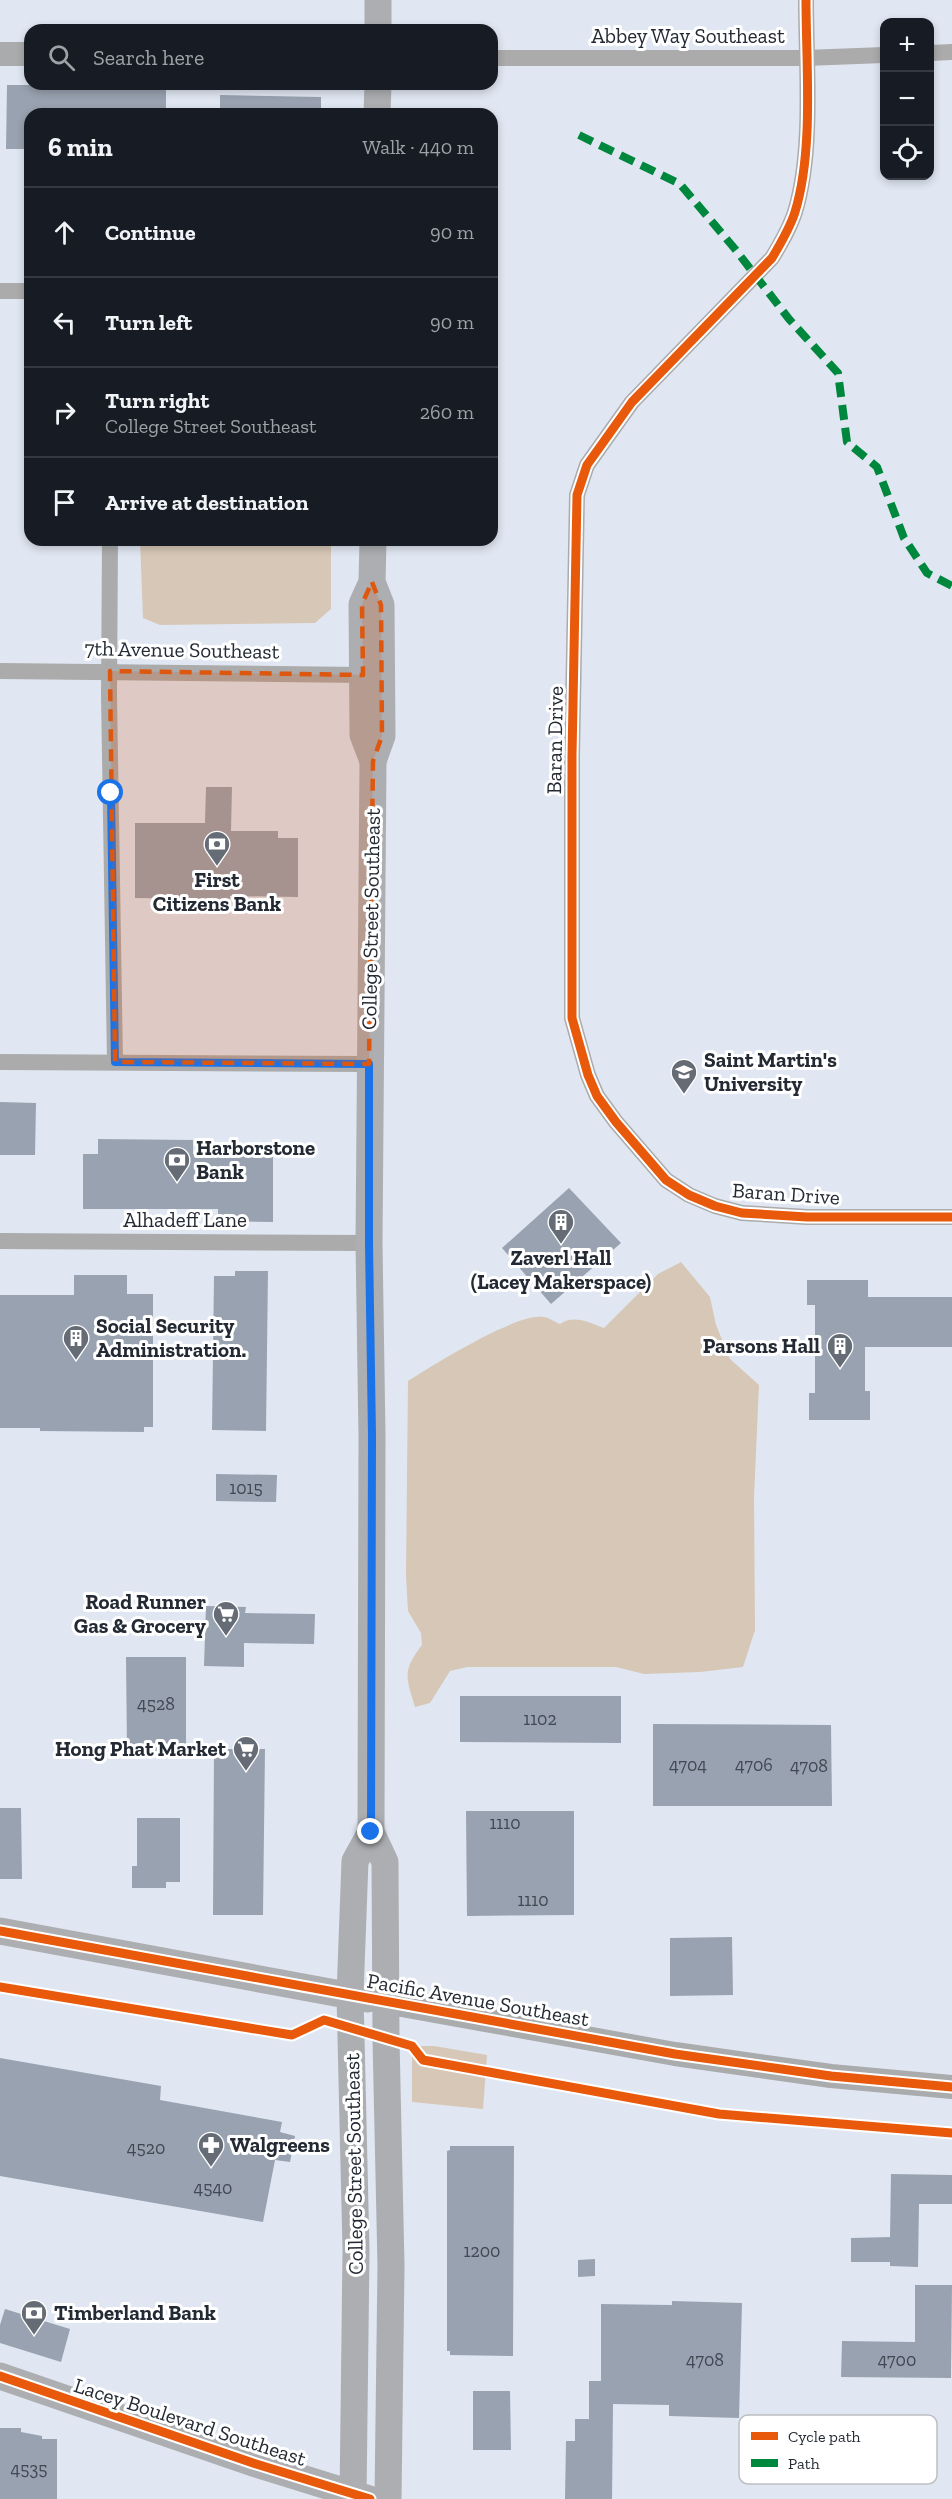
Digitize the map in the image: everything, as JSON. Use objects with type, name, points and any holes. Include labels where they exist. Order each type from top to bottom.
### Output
[{"type":"main road","points":[[378,0],[378,24]]},
{"type":"main road","points":[[0,54],[24,54]]},
{"type":"main road","points":[[377,108],[378,90]]},
{"type":"main road","name":"College Street Southeast","points":[[373,546],[372,582],[381,605],[382,736],[373,761],[369,1064],[372,1436],[371,1832],[385,1862],[385,2002],[392,2266],[388,2499]]},
{"type":"main road","name":"College Street Southeast","points":[[372,582],[362,604],[363,735],[373,761]]},
{"type":"main road","name":"College Street Southeast","points":[[358,2497],[356,2250],[350,1995],[355,1861],[371,1832]]},
{"type":"main road","name":"Pacific Avenue Southeast","points":[[0,1931],[675,2054],[831,2076],[952,2087]]},
{"type":"main road","name":"Lacey Boulevard Southeast","points":[[0,2376],[358,2497]]},
{"type":"street","name":"Baran Drive","points":[[806,0],[806,160],[795,212],[786,233],[772,258],[632,402],[588,465],[578,495],[572,756],[572,1018],[588,1075],[597,1096],[616,1122],[666,1180],[689,1195],[742,1214],[807,1217],[952,1217]]},
{"type":"street","points":[[934,53],[952,52]]},
{"type":"street","name":"Abbey Way Southeast","points":[[498,58],[805,58],[880,55]]},
{"type":"street","points":[[0,291],[24,291]]},
{"type":"street","points":[[110,546],[115,1062]]},
{"type":"street","name":"7th Avenue Southeast","points":[[0,671],[363,675]]},
{"type":"street","points":[[0,1062],[369,1064]]},
{"type":"street","name":"Alhadeff Lane","points":[[0,1241],[369,1243]]},
{"type":"highlighted area","points":[[372,582],[381,605],[382,676],[382,736],[373,761],[369,1064],[115,1062],[110,671],[363,675],[362,604]]},
{"type":"shaded area","points":[[140,546],[331,546],[331,609],[315,623],[160,625],[143,618]]},
{"type":"shaded area","points":[[681,1262],[710,1297],[716,1325],[730,1359],[759,1385],[754,1497],[755,1630],[743,1667],[700,1672],[644,1674],[616,1667],[467,1667],[450,1671],[430,1703],[415,1707],[409,1688],[408,1674],[411,1661],[422,1645],[421,1633],[408,1611],[406,1576],[408,1381],[495,1331],[530,1318],[545,1317],[560,1324],[576,1320],[604,1328],[658,1274]]},
{"type":"shaded area","points":[[412,2046],[434,2046],[487,2055],[483,2109],[412,2102]]},
{"type":"building","points":[[7,85],[24,85],[24,90],[166,90],[166,108],[24,108],[24,149],[6,149]]},
{"type":"building","points":[[220,95],[321,97],[321,108],[220,108]]},
{"type":"building","name":"First Citizens Bank","points":[[206,787],[232,787],[231,831],[278,831],[278,838],[298,838],[298,897],[230,896],[229,910],[206,910],[206,899],[135,898],[135,823],[205,823]]},
{"type":"building","points":[[0,1102],[36,1103],[35,1155],[0,1155]]},
{"type":"building","points":[[98,1139],[193,1140],[193,1154],[273,1154],[273,1222],[218,1221],[218,1209],[83,1209],[83,1154],[98,1154]]},
{"type":"building","name":"Zaverl Hall (Lacey Makerspace)","points":[[569,1188],[621,1243],[551,1304],[502,1248]]},
{"type":"building","points":[[235,1271],[268,1271],[266,1431],[212,1430],[214,1276],[235,1276]]},
{"type":"building","name":"Social Security Administration.","points":[[74,1275],[127,1275],[127,1294],[153,1294],[153,1427],[144,1427],[144,1432],[40,1431],[40,1428],[0,1428],[0,1295],[74,1295]]},
{"type":"building","name":"Parsons Hall","points":[[807,1280],[868,1280],[868,1297],[952,1297],[952,1347],[865,1347],[865,1391],[870,1391],[870,1420],[809,1420],[809,1393],[815,1393],[815,1305],[807,1305]]},
{"type":"building","points":[[216,1474],[277,1475],[276,1502],[216,1501]]},
{"type":"building","points":[[206,1606],[246,1607],[245,1613],[315,1614],[314,1644],[244,1643],[244,1667],[204,1666]]},
{"type":"building","points":[[126,1657],[186,1657],[186,1751],[127,1751]]},
{"type":"building","points":[[460,1696],[621,1696],[621,1743],[460,1742]]},
{"type":"building","points":[[653,1724],[831,1725],[832,1806],[653,1806]]},
{"type":"building","points":[[214,1749],[265,1749],[263,1915],[213,1915]]},
{"type":"building","points":[[0,1808],[21,1808],[22,1879],[0,1879]]},
{"type":"building","points":[[466,1811],[574,1811],[574,1915],[467,1916]]},
{"type":"building","points":[[137,1818],[180,1818],[180,1882],[166,1882],[166,1888],[132,1888],[132,1866],[137,1866]]},
{"type":"building","points":[[732,1937],[733,1995],[670,1996],[670,1938]]},
{"type":"building","points":[[0,2058],[161,2086],[160,2100],[282,2122],[280,2132],[295,2136],[290,2162],[275,2160],[263,2222],[0,2176]]},
{"type":"building","points":[[450,2146],[514,2146],[513,2356],[450,2355],[450,2351],[447,2351],[447,2151],[450,2150]]},
{"type":"building","points":[[891,2174],[952,2175],[952,2204],[919,2204],[918,2267],[890,2266],[890,2262],[851,2262],[851,2238],[890,2237]]},
{"type":"building","points":[[595,2259],[595,2276],[578,2277],[578,2260]]},
{"type":"building","points":[[915,2285],[952,2285],[951,2378],[841,2377],[842,2341],[915,2342]]},
{"type":"building","points":[[672,2301],[742,2303],[739,2418],[669,2416],[669,2405],[613,2404],[612,2499],[565,2499],[566,2441],[575,2441],[575,2419],[589,2419],[589,2381],[601,2381],[601,2304],[672,2305]]},
{"type":"building","name":"Timberland Bank","points":[[5,2309],[70,2329],[61,2362],[0,2343],[0,2325]]},
{"type":"building","points":[[473,2391],[510,2391],[511,2450],[473,2450]]},
{"type":"building","points":[[0,2428],[21,2428],[21,2432],[42,2436],[42,2439],[57,2439],[57,2499],[0,2499]]},
{"type":"marked path","points":[[579,135],[680,184],[735,249],[789,319],[838,373],[847,442],[877,467],[904,538],[927,573],[952,586]]},
{"type":"cycle path","points":[[806,0],[808,107],[805,162],[801,188],[788,230],[772,258],[632,402],[587,465],[577,495],[572,756],[572,1018],[588,1075],[597,1096],[616,1122],[666,1180],[689,1195],[715,1206],[742,1213],[807,1217],[952,1217]]},
{"type":"cycle path","points":[[0,1931],[675,2054],[831,2076],[952,2087]]},
{"type":"cycle path","points":[[0,1987],[292,2035],[324,2020],[412,2046],[423,2060],[719,2114],[952,2133]]},
{"type":"cycle path","points":[[0,2376],[253,2463],[370,2499]]},
{"type":"place","name":"First Citizens Bank","points":[[217,867]]},
{"type":"place","name":"Saint Martin's University","points":[[684,1095]]},
{"type":"place","name":"Harborstone Bank","points":[[177,1183]]},
{"type":"place","name":"Zaverl Hall (Lacey Makerspace)","points":[[561,1245]]},
{"type":"place","name":"Social Security Administration.","points":[[76,1361]]},
{"type":"place","name":"Parsons Hall","points":[[840,1369]]},
{"type":"place","name":"Road Runner Gas & Grocery","points":[[226,1637]]},
{"type":"place","name":"Hong Phat Market","points":[[246,1772]]},
{"type":"place","name":"Walgreens","points":[[211,2168]]},
{"type":"place","name":"Timberland Bank","points":[[34,2336]]},
{"type":"route","points":[[111,793],[115,1062],[369,1064],[372,1436],[371,1832]]}]
